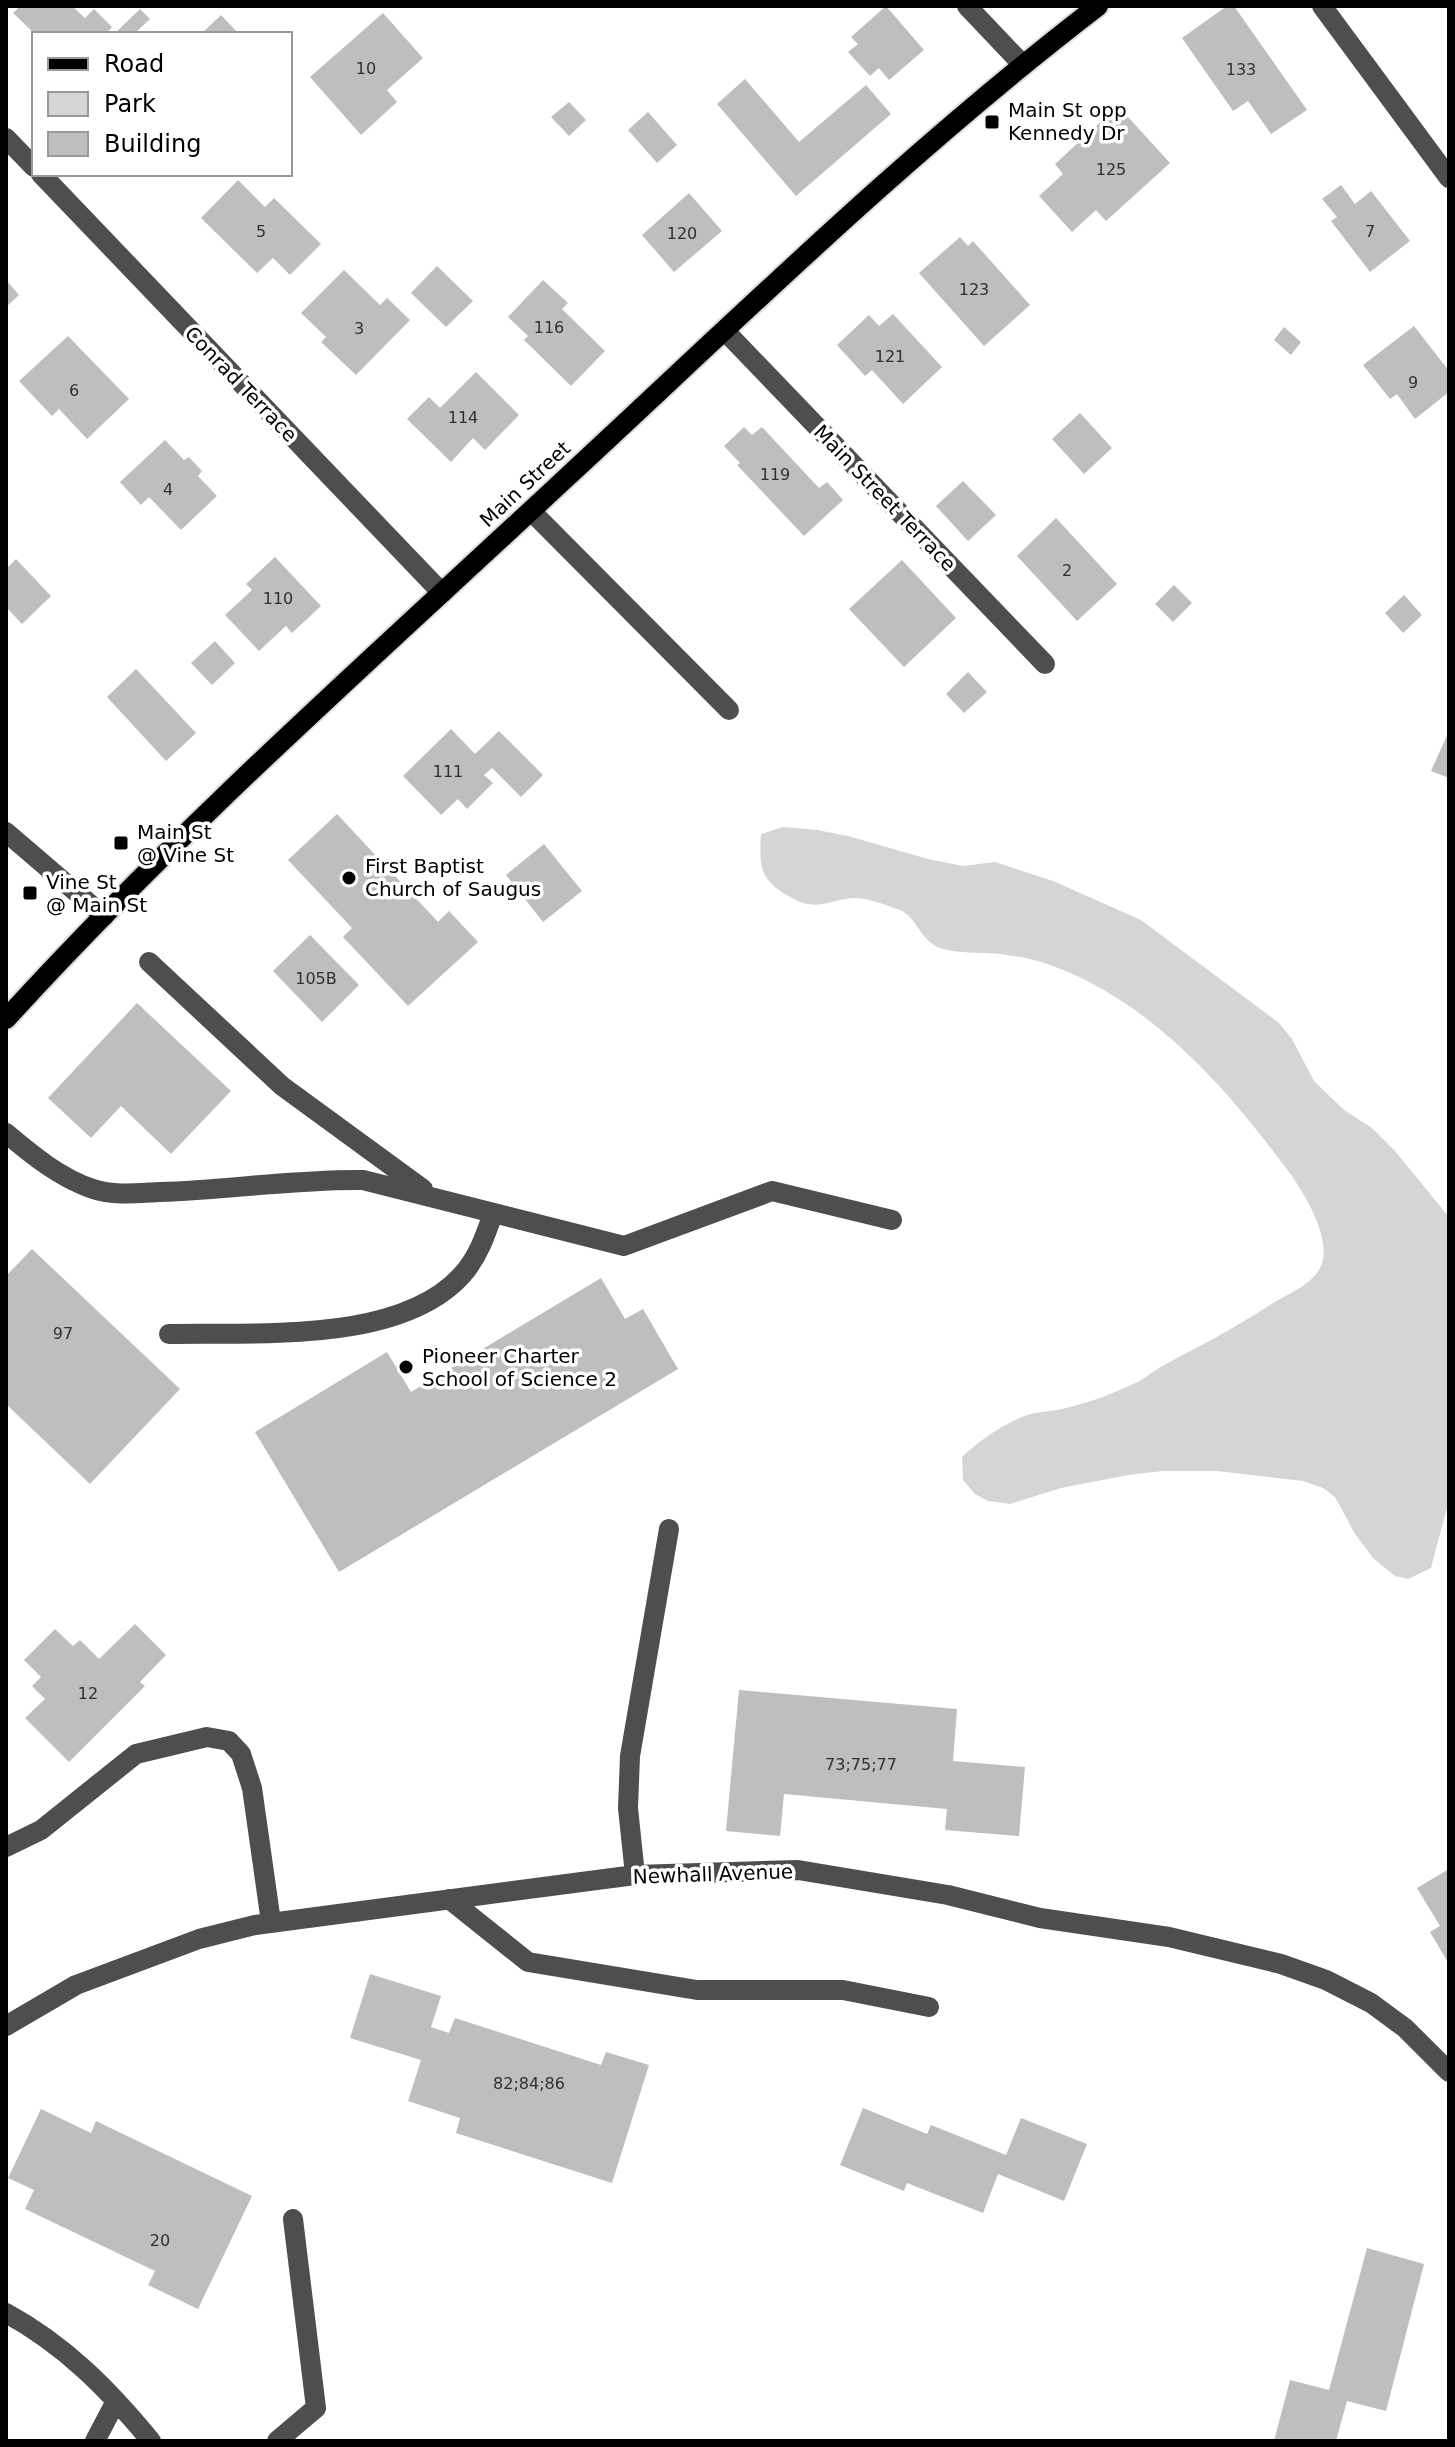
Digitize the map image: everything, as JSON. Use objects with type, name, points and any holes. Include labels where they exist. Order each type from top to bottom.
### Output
[{"type":"main road","name":"Main Street","points":[[6,1019],[104,916],[287,736],[978,101],[1098,6]]},
{"type":"street","points":[[967,6],[1023,65]]},
{"type":"street","points":[[1322,6],[1449,178]]},
{"type":"street","points":[[6,138],[32,165]]},
{"type":"street","name":"Conrad Terrace","points":[[43,176],[442,593]]},
{"type":"street","name":"Main Street Terrace","points":[[725,331],[1045,664]]},
{"type":"street","points":[[531,511],[729,710]]},
{"type":"street","points":[[6,832],[104,916]]},
{"type":"street","points":[[149,962],[282,1086],[433,1196]]},
{"type":"street","points":[[6,1133],[53,1170],[93,1189],[108,1192],[190,1191],[319,1179],[363,1180],[624,1246],[772,1191],[892,1220]]},
{"type":"street","points":[[169,1334],[318,1330],[389,1319],[418,1308],[449,1288],[466,1271],[480,1251],[493,1214]]},
{"type":"street","points":[[635,1875],[628,1808],[630,1756],[669,1529]]},
{"type":"street","points":[[6,1847],[41,1830],[136,1754],[207,1737],[229,1741],[241,1754],[252,1788],[271,1922]]},
{"type":"street","name":"Newhall Avenue","points":[[6,2026],[76,1985],[135,1961],[199,1939],[271,1922],[635,1875],[798,1870],[948,1895],[1040,1918],[1169,1937],[1281,1964],[1326,1980],[1371,2003],[1405,2028],[1449,2072]]},
{"type":"street","points":[[449,1899],[528,1962],[697,1990],[843,1990],[929,2007]]},
{"type":"street","points":[[277,2441],[316,2408],[293,2219]]},
{"type":"street","points":[[6,2313],[41,2332],[73,2358],[151,2441]]},
{"type":"street","points":[[95,2441],[116,2401]]},
{"type":"green space","points":[[783,827],[848,836],[963,866],[995,862],[1053,881],[1141,920],[1279,1023],[1292,1039],[1314,1081],[1395,1151],[1449,1217],[1449,1500],[1431,1568],[1408,1579],[1395,1576],[1373,1558],[1355,1534],[1335,1497],[1323,1488],[1303,1481],[1217,1471],[1163,1471],[1061,1488],[1010,1504],[988,1501],[975,1494],[963,1480],[962,1457],[976,1445],[1026,1415],[1085,1403],[1135,1383],[1296,1290],[1316,1275],[1320,1268],[1323,1243],[1319,1228],[1298,1185],[1260,1134],[1209,1076],[1153,1023],[1088,982],[1053,966],[1013,956],[940,948],[927,939],[904,912],[882,904],[856,898],[818,905],[792,898],[773,886],[761,865],[761,834]]},
{"type":"building","points":[[20,6],[72,6],[85,18],[94,9],[112,27],[108,32],[33,32],[13,13]]},
{"type":"building","points":[[886,6],[924,50],[889,80],[879,68],[870,76],[848,52],[858,44],[851,37]]},
{"type":"building","points":[[1227,6],[1234,6],[1307,110],[1271,134],[1248,101],[1233,111],[1182,38]]},
{"type":"building","points":[[140,9],[150,19],[136,32],[116,32]]},
{"type":"building","points":[[383,13],[423,58],[387,90],[397,102],[361,135],[310,77]]},
{"type":"building","points":[[221,15],[237,32],[203,32]]},
{"type":"building","points":[[745,79],[799,142],[866,85],[891,114],[796,196],[717,104]]},
{"type":"building","points":[[569,102],[586,120],[569,136],[551,117]]},
{"type":"building","points":[[1118,106],[1170,163],[1106,221],[1096,210],[1072,232],[1039,196],[1063,174],[1055,164]]},
{"type":"building","points":[[648,112],[677,145],[657,163],[628,130]]},
{"type":"building","points":[[238,180],[265,207],[274,198],[321,244],[290,275],[273,258],[257,273],[201,218]]},
{"type":"building","points":[[1341,185],[1355,204],[1371,191],[1410,241],[1370,272],[1331,221],[1337,217],[1322,199]]},
{"type":"building","points":[[689,193],[722,231],[674,272],[642,235]]},
{"type":"building","points":[[960,237],[968,246],[973,241],[1030,305],[984,346],[919,273]]},
{"type":"building","points":[[437,266],[473,301],[446,327],[411,293]]},
{"type":"building","points":[[344,270],[380,305],[387,298],[410,320],[356,375],[321,342],[326,337],[301,313]]},
{"type":"building","points":[[6,280],[19,295],[6,307]]},
{"type":"building","points":[[543,280],[568,303],[562,309],[605,351],[571,386],[524,340],[528,336],[508,317]]},
{"type":"building","points":[[893,314],[942,367],[903,404],[872,370],[865,376],[837,345],[869,315],[879,326]]},
{"type":"building","points":[[1414,326],[1449,371],[1449,392],[1415,419],[1397,394],[1390,399],[1363,365]]},
{"type":"building","points":[[1284,327],[1301,342],[1291,355],[1274,340]]},
{"type":"building","points":[[68,336],[129,399],[87,439],[59,409],[52,416],[19,381]]},
{"type":"building","points":[[476,372],[519,415],[485,450],[473,438],[451,462],[407,419],[429,397],[440,408]]},
{"type":"building","points":[[1080,413],[1112,448],[1084,474],[1052,439]]},
{"type":"building","points":[[744,427],[752,435],[762,427],[819,488],[827,482],[843,500],[804,536],[737,465],[740,463],[724,446]]},
{"type":"building","points":[[165,440],[184,460],[189,457],[202,471],[198,476],[217,496],[181,530],[149,497],[141,505],[120,482]]},
{"type":"building","points":[[963,481],[996,515],[968,541],[936,506]]},
{"type":"building","points":[[1056,518],[1117,584],[1077,621],[1017,556]]},
{"type":"building","points":[[275,557],[321,606],[292,633],[286,626],[259,651],[225,615],[252,590],[246,584]]},
{"type":"building","points":[[16,559],[51,596],[22,624],[6,607],[6,569]]},
{"type":"building","points":[[902,560],[956,618],[904,667],[849,609]]},
{"type":"building","points":[[1174,585],[1192,603],[1173,622],[1155,604]]},
{"type":"building","points":[[1404,595],[1422,615],[1403,633],[1385,613]]},
{"type":"building","points":[[215,641],[235,663],[212,685],[191,663]]},
{"type":"building","points":[[136,669],[196,733],[166,761],[107,697]]},
{"type":"building","points":[[968,672],[987,692],[964,713],[946,694]]},
{"type":"building","points":[[451,729],[475,754],[499,731],[543,775],[521,797],[492,768],[484,775],[493,783],[467,809],[458,799],[441,815],[403,776]]},
{"type":"building","points":[[1449,731],[1449,778],[1431,771]]},
{"type":"building","points":[[337,814],[438,922],[449,911],[478,942],[408,1006],[343,937],[352,928],[288,860]]},
{"type":"building","points":[[544,844],[582,891],[543,922],[506,875]]},
{"type":"building","points":[[310,935],[359,985],[322,1022],[273,971]]},
{"type":"building","points":[[137,1003],[231,1091],[171,1154],[121,1106],[91,1138],[48,1098]]},
{"type":"building","points":[[32,1249],[180,1389],[90,1484],[6,1404],[6,1276]]},
{"type":"building","points":[[601,1278],[625,1319],[643,1309],[678,1369],[339,1572],[255,1432],[387,1352],[411,1392]]},
{"type":"building","points":[[135,1624],[166,1655],[140,1682],[145,1686],[69,1762],[25,1718],[45,1699],[32,1686],[41,1677],[24,1660],[55,1629],[73,1646],[80,1640],[99,1659]]},
{"type":"building","points":[[739,1690],[957,1709],[953,1761],[1025,1767],[1019,1836],[945,1830],[947,1809],[784,1794],[780,1836],[726,1831]]},
{"type":"building","points":[[1449,1869],[1449,1964],[1430,1932],[1440,1926],[1417,1888]]},
{"type":"building","points":[[370,1974],[441,1996],[431,2027],[449,2033],[455,2018],[601,2065],[606,2052],[649,2065],[612,2183],[456,2133],[460,2118],[408,2101],[421,2060],[350,2038]]},
{"type":"building","points":[[863,2108],[927,2134],[931,2125],[1006,2155],[1021,2118],[1087,2144],[1064,2201],[998,2174],[983,2213],[907,2183],[904,2191],[840,2165]]},
{"type":"building","points":[[41,2109],[91,2133],[96,2121],[252,2196],[198,2309],[148,2285],[155,2271],[25,2209],[34,2190],[8,2178]]},
{"type":"building","points":[[1367,2248],[1424,2264],[1386,2411],[1347,2401],[1336,2441],[1274,2441],[1290,2380],[1329,2390]]},
{"type":"place","name":"Main St opp Kennedy Dr","points":[[992,122]]},
{"type":"place","name":"Main St @ Vine St","points":[[121,843]]},
{"type":"place","name":"First Baptist Church of Saugus","points":[[349,878]]},
{"type":"place","name":"Vine St @ Main St","points":[[30,893]]},
{"type":"place","name":"Pioneer Charter School of Science 2","points":[[406,1367]]}]
